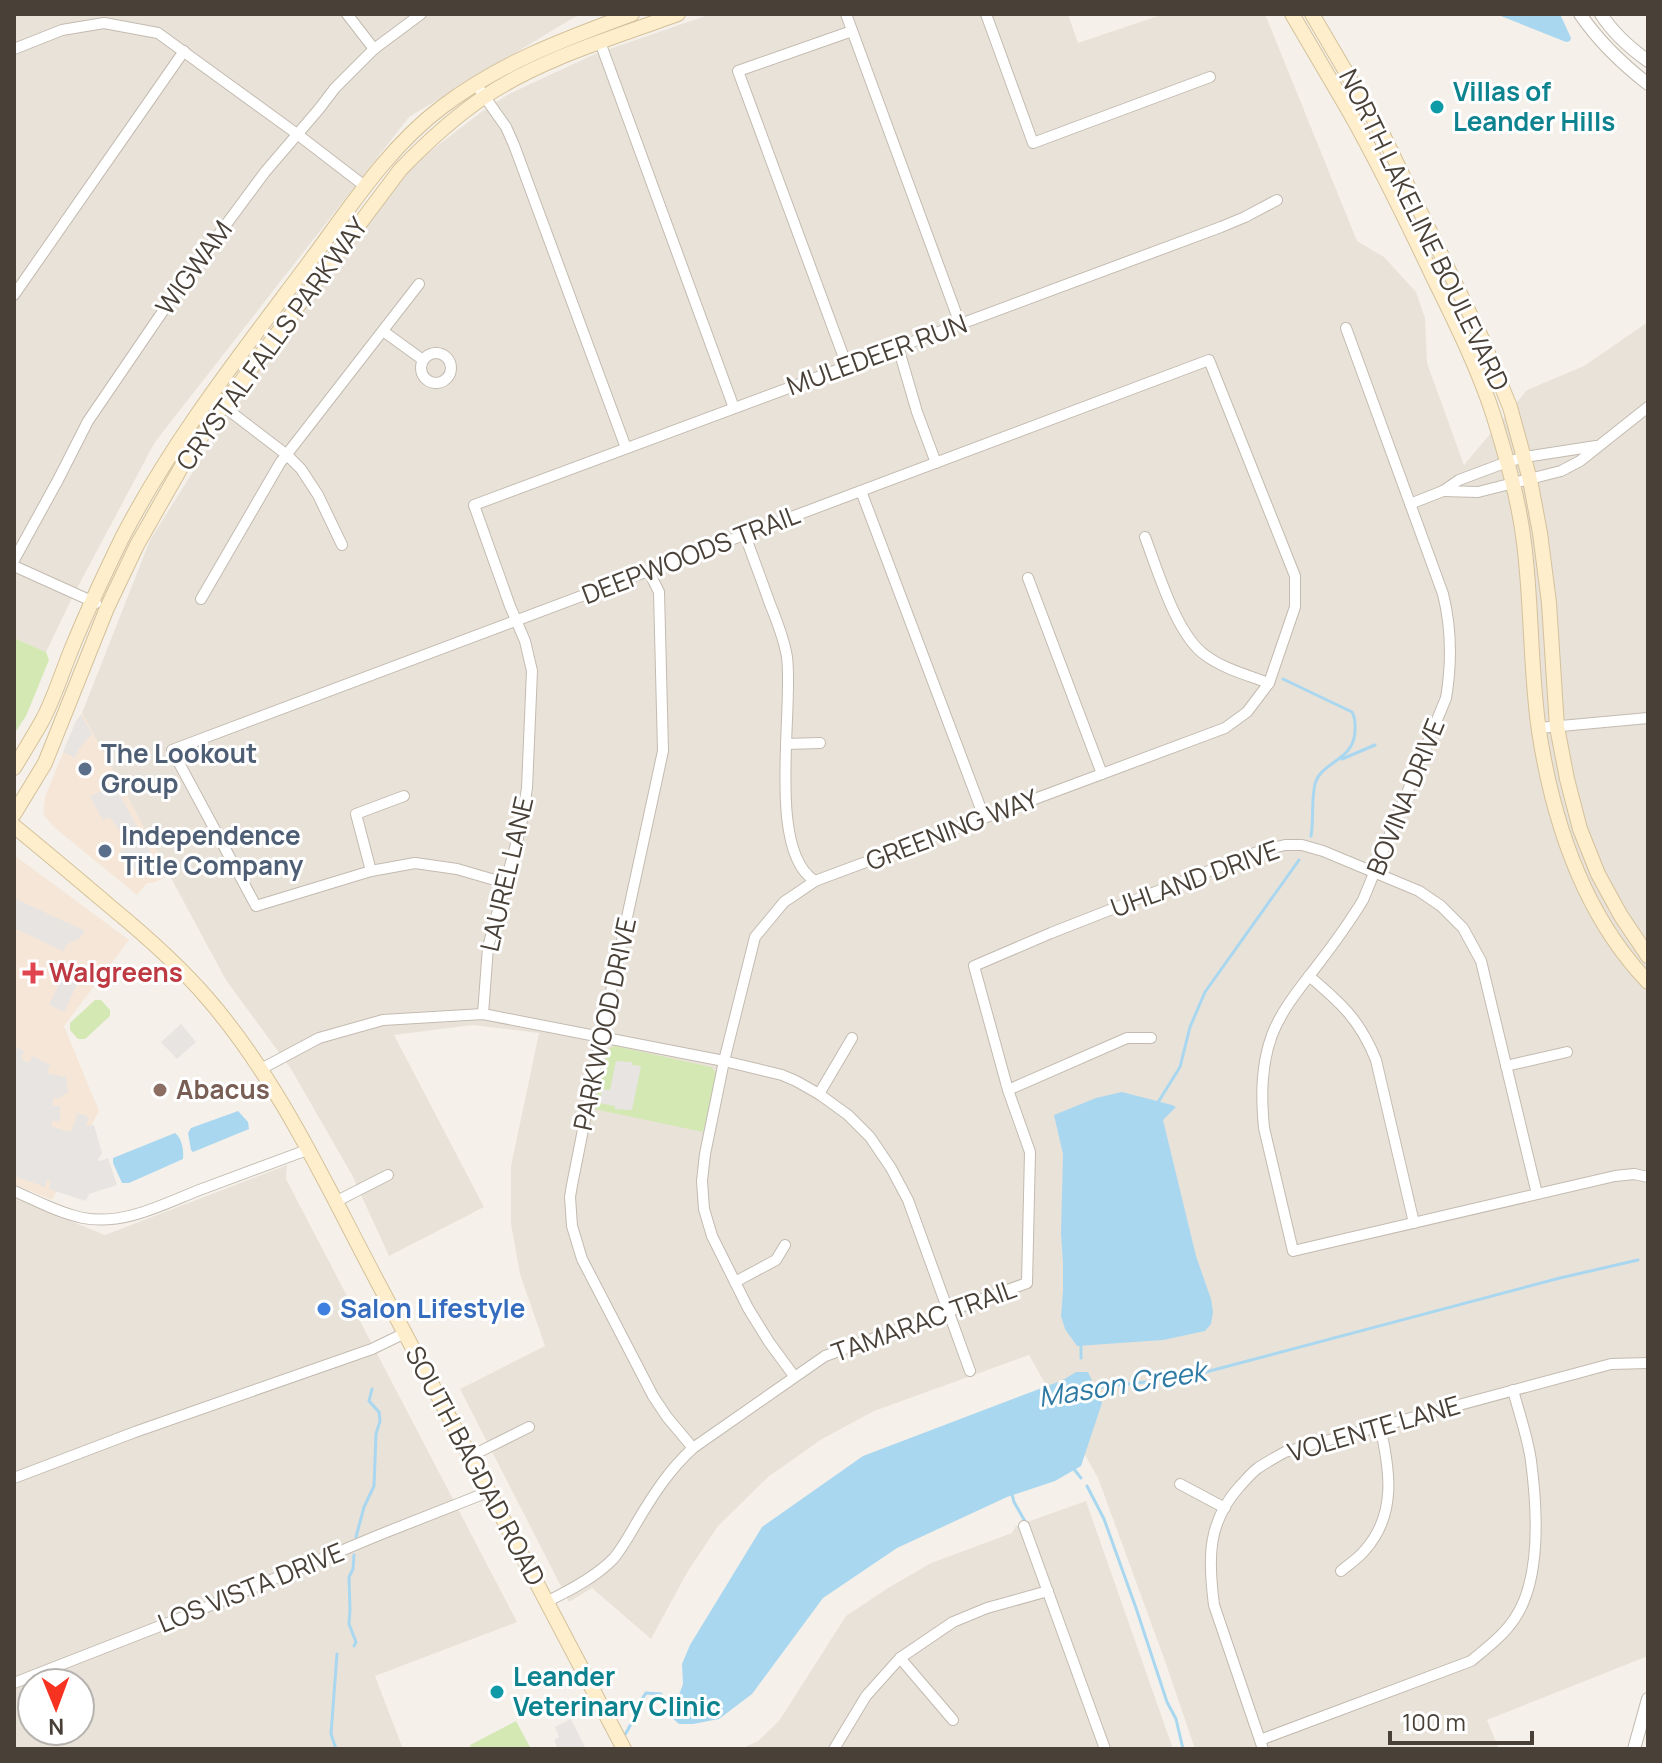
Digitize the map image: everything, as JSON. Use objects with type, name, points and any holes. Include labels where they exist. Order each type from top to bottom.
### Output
[{"type":"main road","name":"CRYSTAL FALLS PARKWAY","points":[[14,768],[43,719],[91,601],[175,446],[366,187],[418,127],[475,83],[503,66],[561,40],[632,14]]},
{"type":"main road","name":"CRYSTAL FALLS PARKWAY","points":[[14,814],[45,763],[107,608],[137,545],[187,457],[400,170],[433,137],[485,96],[510,81],[600,42],[678,14]]},
{"type":"main road","name":"NORTH LAKELINE BOULEVARD","points":[[1292,14],[1351,115],[1404,216],[1472,358],[1492,412],[1513,483],[1524,542],[1539,728],[1551,798],[1576,873],[1605,925],[1648,982]]},
{"type":"main road","name":"NORTH LAKELINE BOULEVARD","points":[[1312,14],[1383,135],[1483,341],[1510,407],[1525,457],[1540,533],[1549,603],[1557,727],[1567,779],[1580,829],[1598,874],[1648,956]]},
{"type":"main road","points":[[43,719],[60,725]]},
{"type":"main road","name":"SOUTH BAGDAD ROAD","points":[[14,826],[182,970],[218,1010],[261,1069],[405,1333],[624,1749]]},
{"type":"street","points":[[347,14],[374,49]]},
{"type":"street","name":"WIGWAM","points":[[14,560],[88,421],[185,280],[265,172],[335,88],[374,49],[421,14]]},
{"type":"street","points":[[846,14],[960,324]]},
{"type":"street","points":[[986,14],[1033,143],[1210,77]]},
{"type":"street","points":[[1580,14],[1595,37],[1648,84]]},
{"type":"street","points":[[1601,14],[1630,47],[1648,61]]},
{"type":"street","points":[[14,49],[62,30],[104,23],[158,33],[366,187]]},
{"type":"street","points":[[847,366],[738,71],[852,31]]},
{"type":"street","points":[[600,42],[734,408]]},
{"type":"street","points":[[14,295],[184,51]]},
{"type":"street","points":[[475,83],[506,127],[514,145],[626,448]]},
{"type":"street","name":"MULEDEER RUN","points":[[474,505],[1221,227],[1277,200]]},
{"type":"street","points":[[201,599],[280,463],[419,284]]},
{"type":"street","name":"BOVINA DRIVE","points":[[1346,328],[1446,606],[1451,642],[1450,671],[1446,698],[1363,900],[1280,1017],[1271,1037],[1262,1081],[1264,1128],[1293,1251],[1414,1223]]},
{"type":"street","points":[[383,331],[423,360]]},
{"type":"street","points":[[898,347],[936,463]]},
{"type":"street","name":"DEEPWOODS TRAIL","points":[[371,871],[256,906],[172,750],[1209,360]]},
{"type":"street","name":"GREENING WAY","points":[[794,1376],[748,1308],[712,1236],[702,1195],[705,1154],[724,1061],[755,937],[784,902],[815,881],[1225,728],[1247,712],[1269,683],[1295,607],[1295,576],[1209,360]]},
{"type":"street","points":[[210,396],[301,469],[318,495],[342,545]]},
{"type":"street","points":[[1443,491],[1478,492],[1561,471],[1580,461],[1648,407]]},
{"type":"street","points":[[1410,504],[1443,491],[1459,480],[1507,462],[1598,446]]},
{"type":"street","points":[[861,491],[984,817]]},
{"type":"street","name":"LAUREL LANE","points":[[474,505],[525,641],[532,671],[527,788],[521,826],[488,947],[483,1014]]},
{"type":"street","points":[[745,535],[785,647],[788,676],[786,810],[804,871],[815,881]]},
{"type":"street","points":[[1145,537],[1175,614],[1190,641],[1203,654],[1219,663],[1269,683]]},
{"type":"street","points":[[14,566],[107,608]]},
{"type":"street","name":"PARKWOOD DRIVE","points":[[649,572],[659,592],[663,751],[601,1036],[570,1197],[572,1226],[582,1259],[653,1396],[693,1448]]},
{"type":"street","points":[[1028,578],[1102,774]]},
{"type":"street","points":[[1539,728],[1648,718]]},
{"type":"street","points":[[786,744],[820,743]]},
{"type":"street","points":[[404,796],[356,814],[371,871],[415,863],[429,864],[471,872],[505,883]]},
{"type":"street","name":"UHLAND DRIVE","points":[[974,966],[1260,851],[1285,845],[1302,845],[1323,851],[1419,891],[1441,906],[1463,928],[1481,961],[1537,1194]]},
{"type":"street","name":"TAMARAC TRAIL","points":[[546,1602],[604,1568],[622,1548],[666,1477],[693,1448],[794,1376],[825,1356],[1027,1283],[1030,1152],[1008,1090],[974,966]]},
{"type":"street","points":[[1309,976],[1340,1002],[1369,1041],[1414,1223],[1615,1176],[1634,1174],[1648,1177]]},
{"type":"street","points":[[261,1069],[319,1038],[383,1020],[483,1014],[782,1075],[836,1105],[870,1137],[891,1168],[908,1200],[970,1371]]},
{"type":"street","points":[[819,1094],[852,1038]]},
{"type":"street","points":[[1008,1090],[1127,1038],[1151,1038]]},
{"type":"street","points":[[1506,1066],[1567,1052]]},
{"type":"street","points":[[14,1191],[61,1212],[86,1219],[113,1219],[156,1209],[307,1150]]},
{"type":"street","points":[[335,1202],[388,1175]]},
{"type":"street","points":[[735,1282],[776,1260],[785,1245]]},
{"type":"street","points":[[14,1478],[372,1349],[405,1333]]},
{"type":"street","name":"VOLENTE LANE","points":[[1262,1745],[1214,1605],[1210,1550],[1217,1521],[1234,1493],[1255,1470],[1285,1452],[1380,1426],[1611,1364],[1648,1363]]},
{"type":"street","points":[[1262,1745],[1471,1661],[1516,1618],[1529,1590],[1535,1557],[1531,1459],[1513,1390]]},
{"type":"street","points":[[1341,1571],[1364,1552],[1380,1530],[1388,1505],[1387,1460],[1380,1426]]},
{"type":"street","points":[[469,1457],[529,1427]]},
{"type":"street","points":[[1180,1484],[1225,1508]]},
{"type":"street","name":"LOS VISTA DRIVE","points":[[14,1683],[488,1492]]},
{"type":"street","points":[[1024,1526],[1105,1749]]},
{"type":"street","points":[[834,1749],[866,1696],[900,1658],[953,1622],[987,1608],[1048,1591]]},
{"type":"street","points":[[900,1658],[953,1720]]},
{"type":"street","points":[[1634,1749],[1648,1699]]},
{"type":"shaded area","points":[[14,14],[583,14],[409,117],[155,442],[46,652],[14,638]]},
{"type":"shaded area","points":[[711,14],[1068,14],[1078,43],[1164,14],[1265,14],[1357,241],[1384,257],[1416,292],[1425,318],[1427,363],[1464,465],[1527,390],[1584,366],[1648,322],[1648,1656],[1487,1720],[1499,1749],[1195,1749],[1098,1478],[1029,1355],[874,1411],[822,1439],[768,1477],[718,1526],[688,1571],[651,1639],[592,1588],[569,1602],[460,1389],[545,1346],[520,1274],[511,1224],[511,1166],[539,1033],[473,1025],[394,1035],[484,1207],[389,1256],[352,1175],[291,1069],[226,980],[82,713],[150,540],[230,413],[305,304],[415,163],[509,94],[595,54]]},
{"type":"shaded area","points":[[82,713],[170,875],[147,883],[137,895],[54,827],[43,814],[45,797]]},
{"type":"shaded area","points":[[81,715],[92,734],[75,758],[63,752]]},
{"type":"shaded area","points":[[114,784],[154,858],[158,868],[157,878],[139,874],[137,867],[131,870],[120,851],[127,842],[110,817],[103,820],[90,797]]},
{"type":"shaded area","points":[[14,855],[129,940],[64,1026],[99,1111],[52,1200],[14,1184]]},
{"type":"shaded area","points":[[16,899],[85,931],[80,938],[66,945],[63,951],[16,929],[14,932]]},
{"type":"shaded area","points":[[69,963],[84,970],[64,1012],[49,1005]]},
{"type":"shaded area","points":[[181,1024],[196,1042],[177,1059],[161,1042]]},
{"type":"shaded area","points":[[14,1046],[24,1051],[21,1059],[29,1063],[33,1056],[50,1065],[47,1073],[66,1077],[68,1092],[57,1099],[53,1097],[53,1106],[60,1106],[60,1121],[52,1121],[52,1127],[71,1132],[78,1113],[89,1117],[86,1126],[94,1125],[102,1153],[98,1160],[108,1158],[117,1185],[89,1194],[86,1201],[49,1189],[51,1181],[47,1180],[45,1187],[14,1176],[17,1169],[14,1168]]},
{"type":"shaded area","points":[[616,1061],[641,1066],[632,1110],[615,1109],[615,1106],[599,1103],[602,1089],[610,1090]]},
{"type":"shaded area","points":[[287,1165],[286,1179],[517,1622],[375,1676],[403,1749],[14,1749],[14,1198],[105,1235]]},
{"type":"shaded area","points":[[1086,1501],[1173,1749],[741,1749],[758,1741],[779,1721],[846,1616],[931,1563],[1012,1533],[1016,1526]]},
{"type":"shaded area","points":[[571,1719],[586,1749],[558,1749],[554,1740],[559,1737],[555,1727]]},
{"type":"green space","points":[[14,638],[46,652],[49,660],[26,716],[14,734]]},
{"type":"green space","points":[[95,1000],[101,1000],[110,1010],[110,1016],[85,1039],[78,1039],[70,1030],[70,1023]]},
{"type":"green space","points":[[615,1046],[711,1067],[716,1077],[703,1132],[594,1109],[607,1052]]},
{"type":"green space","points":[[516,1721],[531,1749],[472,1749],[470,1745]]},
{"type":"water","points":[[1496,14],[1560,14],[1570,41],[1566,42]]},
{"type":"water","points":[[1122,1092],[1176,1107],[1163,1120],[1196,1256],[1211,1299],[1211,1324],[1205,1331],[1163,1340],[1077,1346],[1065,1329],[1061,1316],[1063,1154],[1054,1115],[1096,1098]]},
{"type":"water","points":[[238,1111],[248,1122],[249,1129],[193,1152],[191,1150],[188,1133],[191,1128]]},
{"type":"water","points":[[175,1133],[182,1145],[183,1159],[129,1183],[122,1183],[113,1158]]},
{"type":"water","points":[[1076,1372],[1088,1372],[1102,1403],[1081,1466],[1055,1481],[1007,1497],[897,1548],[823,1598],[752,1694],[719,1719],[679,1724],[671,1717],[683,1684],[682,1664],[690,1645],[762,1527],[863,1456],[1063,1380]]},
{"type":"waterway","points":[[1283,679],[1352,712],[1355,719],[1354,740],[1350,748],[1318,776],[1313,797],[1311,836]]},
{"type":"waterway","points":[[1342,759],[1375,745]]},
{"type":"waterway","points":[[1157,1104],[1180,1067],[1190,1027],[1205,992],[1299,860]]},
{"type":"waterway","name":"Mason Creek","points":[[1094,1388],[1187,1377],[1638,1260]]},
{"type":"waterway","points":[[1081,1342],[1081,1358]]},
{"type":"waterway","points":[[356,1537],[364,1507],[374,1486],[376,1434],[380,1421],[379,1412],[369,1401],[372,1389]]},
{"type":"waterway","points":[[1073,1468],[1081,1478]]},
{"type":"waterway","points":[[1087,1486],[1104,1519],[1167,1702],[1176,1719],[1183,1749]]},
{"type":"waterway","points":[[1012,1494],[1026,1523]]},
{"type":"waterway","points":[[354,1555],[349,1577],[349,1624],[356,1642],[354,1646]]},
{"type":"waterway","points":[[336,1749],[331,1734],[337,1654]]},
{"type":"waterway","name":"Mason Creek","points":[[623,1737],[646,1693],[661,1694]]},
{"type":"place","name":"Villas of Leander Hills","points":[[1437,107]]},
{"type":"place","name":"The Lookout Group","points":[[85,769]]},
{"type":"place","name":"Independence Title Company","points":[[105,851]]},
{"type":"place","name":"Walgreens","points":[[33,973]]},
{"type":"place","name":"Abacus","points":[[160,1090]]},
{"type":"place","name":"Salon Lifestyle","points":[[324,1309]]},
{"type":"place","name":"Leander Veterinary Clinic","points":[[497,1692]]}]
